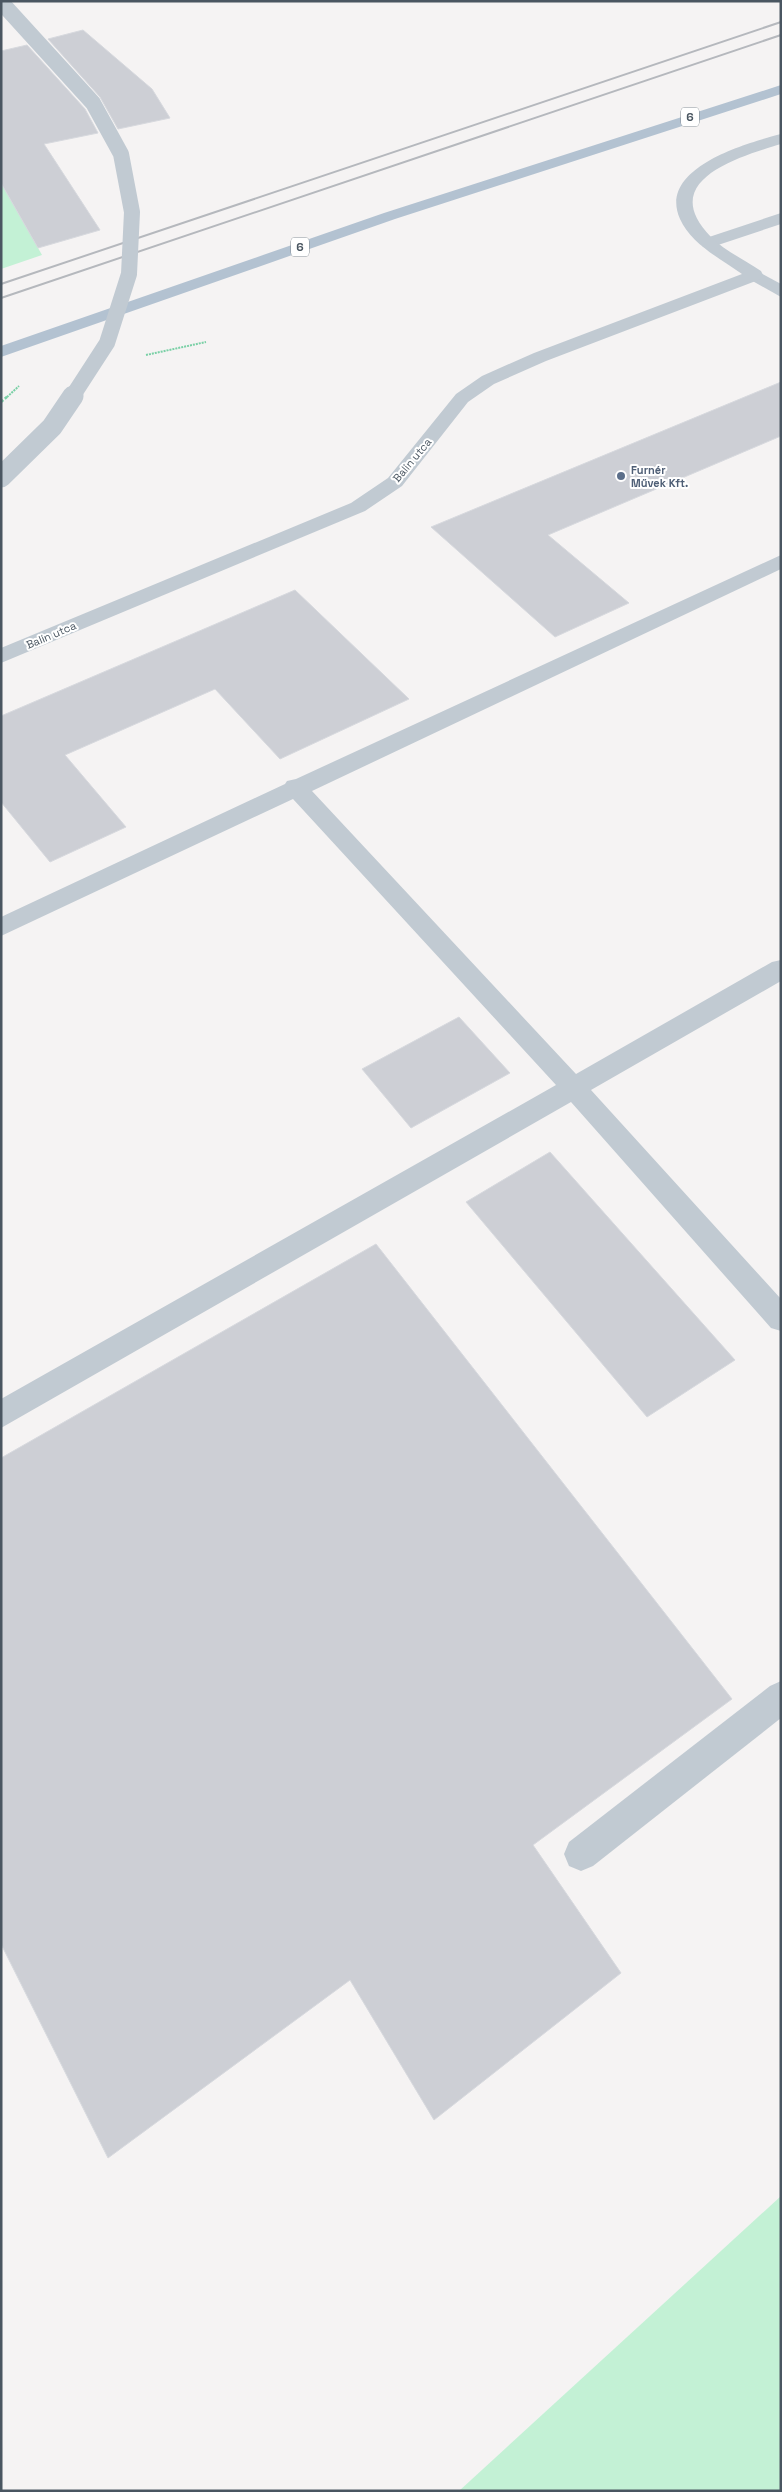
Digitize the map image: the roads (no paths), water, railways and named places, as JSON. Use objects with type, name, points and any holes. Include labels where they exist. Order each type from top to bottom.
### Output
[{"type":"main road","name":"6","points":[[1,352],[165,293],[581,151],[781,90]]},
{"type":"street","points":[[1,2],[93,103],[121,154],[132,212],[129,274],[107,343],[52,427],[1,477]]},
{"type":"street","points":[[781,139],[734,154],[707,167],[687,185],[683,204],[688,220],[709,243],[781,292]]},
{"type":"street","points":[[709,243],[781,218]]},
{"type":"street","name":"Balin utca","points":[[1,656],[358,507],[395,482],[462,398],[488,380],[540,357],[755,274]]},
{"type":"street","points":[[1,927],[295,787],[781,561]]},
{"type":"street","points":[[295,787],[573,1086],[781,1319]]},
{"type":"street","points":[[1,1416],[781,968]]},
{"type":"street","points":[[581,1854],[781,1697]]},
{"type":"railway","points":[[1,284],[781,22]]},
{"type":"railway","points":[[1,298],[781,35]]},
{"type":"place","name":"Furnér Művek Kft.","points":[[621,476]]}]
